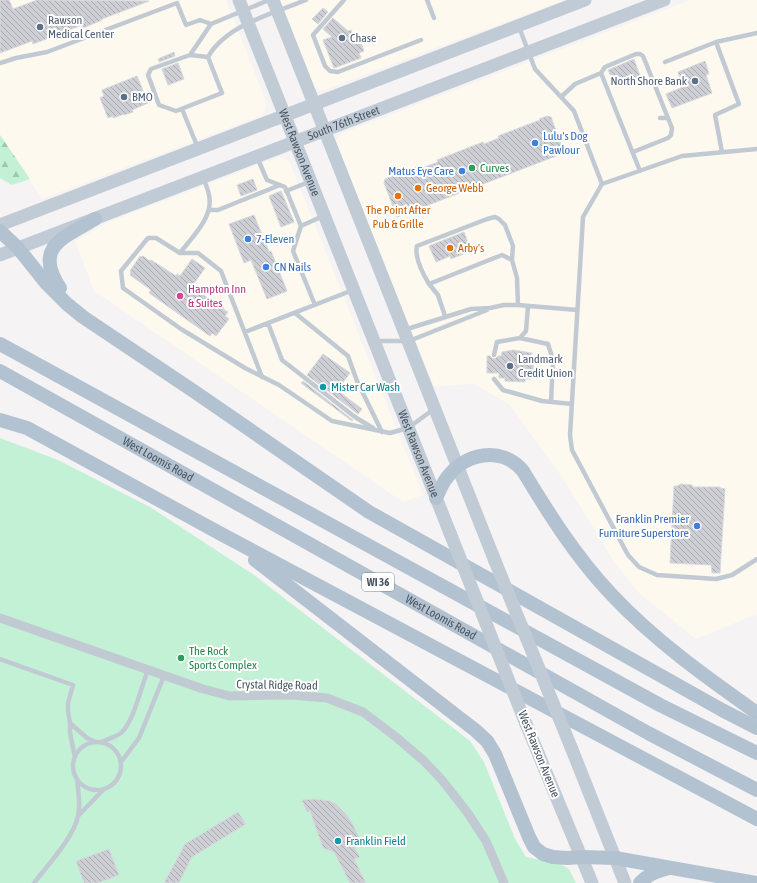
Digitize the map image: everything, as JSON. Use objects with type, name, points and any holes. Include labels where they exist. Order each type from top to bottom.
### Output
[{"type":"main road","points":[[0,225],[584,0]]},
{"type":"main road","name":"South 76th Street","points":[[0,255],[664,0]]},
{"type":"main road","name":"West Rawson Avenue","points":[[241,5],[323,216],[526,724],[592,883]]},
{"type":"main road","points":[[276,6],[495,561],[625,883]]},
{"type":"main road","points":[[83,317],[58,286],[52,274],[49,260],[50,251],[62,238],[95,219]]},
{"type":"main road","points":[[0,231],[18,248],[46,283],[67,304],[83,317],[369,512],[722,710],[757,728]]},
{"type":"main road","name":"West Loomis Road","points":[[0,344],[660,705],[757,753]]},
{"type":"main road","name":"West Loomis Road","points":[[0,371],[648,733],[757,790]]},
{"type":"main road","points":[[0,420],[27,428],[223,535],[757,819]]},
{"type":"main road","points":[[436,498],[446,478],[458,466],[468,459],[494,454],[516,463],[556,526],[610,594],[646,628],[757,713]]},
{"type":"main road","points":[[223,535],[475,730],[487,741],[495,754],[529,837],[534,847],[543,854],[553,857],[566,858],[582,856],[615,858],[757,883]]},
{"type":"main road","points":[[640,883],[644,878],[658,871],[671,868]]},
{"type":"street","name":"Crystal Ridge Road","points":[[0,618],[164,676],[230,696],[291,695],[327,698],[363,712],[424,761],[442,780],[467,812],[486,841],[504,883]]},
{"type":"lane","points":[[190,54],[210,24],[241,5],[270,0]]},
{"type":"lane","points":[[208,57],[212,50],[226,36],[276,6],[306,0]]},
{"type":"lane","points":[[344,0],[313,35],[325,66],[330,71],[338,72],[421,40]]},
{"type":"lane","points":[[428,0],[434,18]]},
{"type":"lane","points":[[0,63],[16,58],[47,52],[177,1],[186,25],[200,20],[210,24]]},
{"type":"lane","points":[[518,26],[535,69],[574,111],[602,184]]},
{"type":"lane","points":[[665,62],[716,42],[757,33]]},
{"type":"lane","points":[[716,42],[739,104],[715,115],[722,152]]},
{"type":"lane","points":[[190,54],[208,57],[222,93],[176,111],[159,105],[148,75],[151,69],[190,54]]},
{"type":"lane","points":[[561,97],[575,84],[601,73],[605,67],[636,54],[644,56],[672,128],[671,135],[668,138],[632,152]]},
{"type":"lane","points":[[601,73],[640,171]]},
{"type":"lane","points":[[182,109],[198,149]]},
{"type":"lane","points":[[660,118],[668,118]]},
{"type":"lane","points":[[757,149],[682,156],[602,184],[583,216],[570,436],[572,450],[628,555],[639,567],[656,575],[716,579],[732,574],[757,559]]},
{"type":"lane","points":[[257,156],[267,180],[285,187],[301,226],[293,251],[315,305]]},
{"type":"lane","points":[[180,253],[207,218],[210,210],[210,196],[203,177]]},
{"type":"lane","points":[[286,191],[310,182]]},
{"type":"lane","points":[[210,210],[218,210],[280,185]]},
{"type":"lane","points":[[301,226],[323,216]]},
{"type":"lane","points":[[445,316],[438,295],[429,284],[419,263],[416,254],[417,246],[495,217],[505,225],[513,246],[512,260],[517,278],[518,305]]},
{"type":"lane","points":[[262,377],[221,271],[198,254],[180,253],[156,238],[148,238],[121,271],[123,288],[181,328],[245,368],[262,377],[279,385],[332,421],[390,433],[408,428],[435,408]]},
{"type":"lane","points":[[429,284],[502,255],[512,260]]},
{"type":"lane","points":[[245,332],[353,290]]},
{"type":"lane","points":[[373,341],[406,336],[490,308],[504,305],[577,310]]},
{"type":"lane","points":[[520,338],[526,330],[528,306]]},
{"type":"lane","points":[[406,336],[422,326],[445,316],[471,308],[490,308]]},
{"type":"lane","points":[[295,312],[348,356],[357,381],[380,432]]},
{"type":"lane","points":[[268,323],[282,360],[355,417],[380,432]]},
{"type":"lane","points":[[494,355],[497,342],[520,338],[548,344],[553,360],[551,402]]},
{"type":"lane","points":[[494,380],[503,390],[542,401],[572,404]]},
{"type":"lane","points":[[0,659],[73,685],[68,702],[68,711],[75,757]]},
{"type":"lane","points":[[101,742],[120,734],[126,728],[148,670]]},
{"type":"lane","points":[[121,762],[140,738],[164,676]]},
{"type":"lane","points":[[70,723],[87,738],[95,742]]},
{"type":"lane","points":[[34,883],[68,838],[78,816],[79,798],[77,779],[73,764],[75,757],[80,749],[87,744],[101,742],[108,744],[114,749],[121,762],[119,776],[115,782],[103,790],[78,816]]},
{"type":"lane","points":[[77,779],[88,788],[103,790]]},
{"type":"shaded area","points":[[0,0],[226,0],[264,96],[266,104],[265,111],[260,116],[250,120],[42,199],[0,135]]},
{"type":"shaded area","points":[[279,0],[564,0],[324,90],[319,90],[314,87]]},
{"type":"shaded area","points":[[690,0],[757,0],[757,614],[696,639],[639,593],[614,562],[562,477],[509,404],[474,384],[434,386],[337,148],[336,141],[342,133]]},
{"type":"shaded area","points":[[279,157],[284,158],[290,163],[423,495],[403,502],[94,291],[75,241],[109,222]]},
{"type":"green space","points":[[0,135],[30,179],[12,185],[0,178]]},
{"type":"green space","name":"The Rock Sports Complex","points":[[0,438],[58,460],[150,507],[254,575],[470,741],[484,762],[515,839],[526,857],[560,864],[569,869],[576,883],[0,883]]},
{"type":"building","name":"Rawson Medical Center","points":[[0,0],[9,0],[13,9],[37,0],[149,1],[83,28],[82,25],[33,44],[32,41],[0,53]]},
{"type":"building","points":[[323,8],[328,12],[318,24],[312,19]]},
{"type":"building","name":"Chase","points":[[333,18],[348,31],[351,30],[354,40],[359,38],[364,51],[359,53],[361,58],[334,68],[323,40],[332,37],[323,29]]},
{"type":"building","points":[[174,52],[175,56],[159,62],[158,59]]},
{"type":"building","points":[[634,59],[640,76],[615,86],[608,70]]},
{"type":"building","name":"North Shore Bank","points":[[705,61],[709,74],[706,75],[712,93],[672,108],[666,94],[683,87],[678,72]]},
{"type":"building","points":[[178,63],[184,79],[168,85],[162,69]]},
{"type":"building","name":"BMO","points":[[137,76],[148,103],[132,110],[133,112],[108,118],[100,98],[104,96],[102,90]]},
{"type":"building","points":[[547,116],[551,117],[564,153],[397,217],[384,183],[385,179],[416,167],[417,170],[438,162],[437,160],[483,142],[484,144],[499,138],[498,136]]},
{"type":"building","points":[[253,179],[257,190],[241,196],[237,185]]},
{"type":"building","points":[[281,191],[294,222],[281,227],[269,196]]},
{"type":"building","points":[[254,215],[269,252],[271,251],[287,291],[267,299],[251,260],[244,263],[229,224]]},
{"type":"building","name":"Arby's","points":[[464,232],[471,251],[451,259],[450,256],[436,262],[429,246]]},
{"type":"building","name":"Hampton Inn & Suites","points":[[140,256],[143,256],[150,261],[151,260],[176,276],[177,274],[180,276],[192,259],[205,268],[193,285],[195,287],[194,288],[228,312],[225,316],[229,319],[216,336],[212,333],[210,336],[149,293],[151,290],[130,275],[130,271]]},
{"type":"building","name":"Landmark Credit Union","points":[[513,350],[532,353],[531,358],[534,358],[532,379],[525,379],[525,382],[505,381],[505,378],[499,378],[499,373],[487,373],[487,356],[495,359],[498,356],[501,356],[502,352]]},
{"type":"building","name":"Mister Car Wash","points":[[323,354],[350,373],[337,390],[362,409],[358,414],[307,375]]},
{"type":"building","points":[[303,381],[353,420],[352,421],[301,383]]},
{"type":"building","name":"Franklin Premier Furniture Superstore","points":[[680,484],[692,485],[693,487],[720,487],[725,489],[720,573],[712,573],[711,565],[670,563],[674,486],[678,486]]},
{"type":"building","points":[[315,799],[330,801],[336,804],[351,821],[360,839],[352,843],[360,857],[354,859],[366,883],[350,883],[334,852],[323,848],[310,811],[307,812],[302,800]]},
{"type":"building","points":[[238,812],[246,824],[192,857],[179,883],[164,883],[185,844]]},
{"type":"building","points":[[109,849],[119,875],[98,883],[84,883],[76,861]]},
{"type":"place","name":"Rawson Medical Center","points":[[40,27]]},
{"type":"place","name":"Chase","points":[[342,38]]},
{"type":"place","name":"North Shore Bank","points":[[695,81]]},
{"type":"place","name":"BMO","points":[[124,97]]},
{"type":"place","name":"Lulu's Dog Pawlour","points":[[535,143]]},
{"type":"place","name":"Curves","points":[[472,168]]},
{"type":"place","name":"Matus Eye Care","points":[[462,171]]},
{"type":"place","name":"George Webb","points":[[418,188]]},
{"type":"place","name":"The Point After Pub & Grille","points":[[398,196]]},
{"type":"place","name":"7-Eleven","points":[[248,239]]},
{"type":"place","name":"Arby's","points":[[450,248]]},
{"type":"place","name":"CN Nails","points":[[266,267]]},
{"type":"place","name":"Hampton Inn & Suites","points":[[180,296]]},
{"type":"place","name":"Landmark Credit Union","points":[[510,366]]},
{"type":"place","name":"Mister Car Wash","points":[[323,387]]},
{"type":"place","name":"Franklin Premier Furniture Superstore","points":[[697,526]]},
{"type":"place","name":"The Rock Sports Complex","points":[[181,658]]},
{"type":"place","name":"Franklin Field","points":[[338,841]]}]
